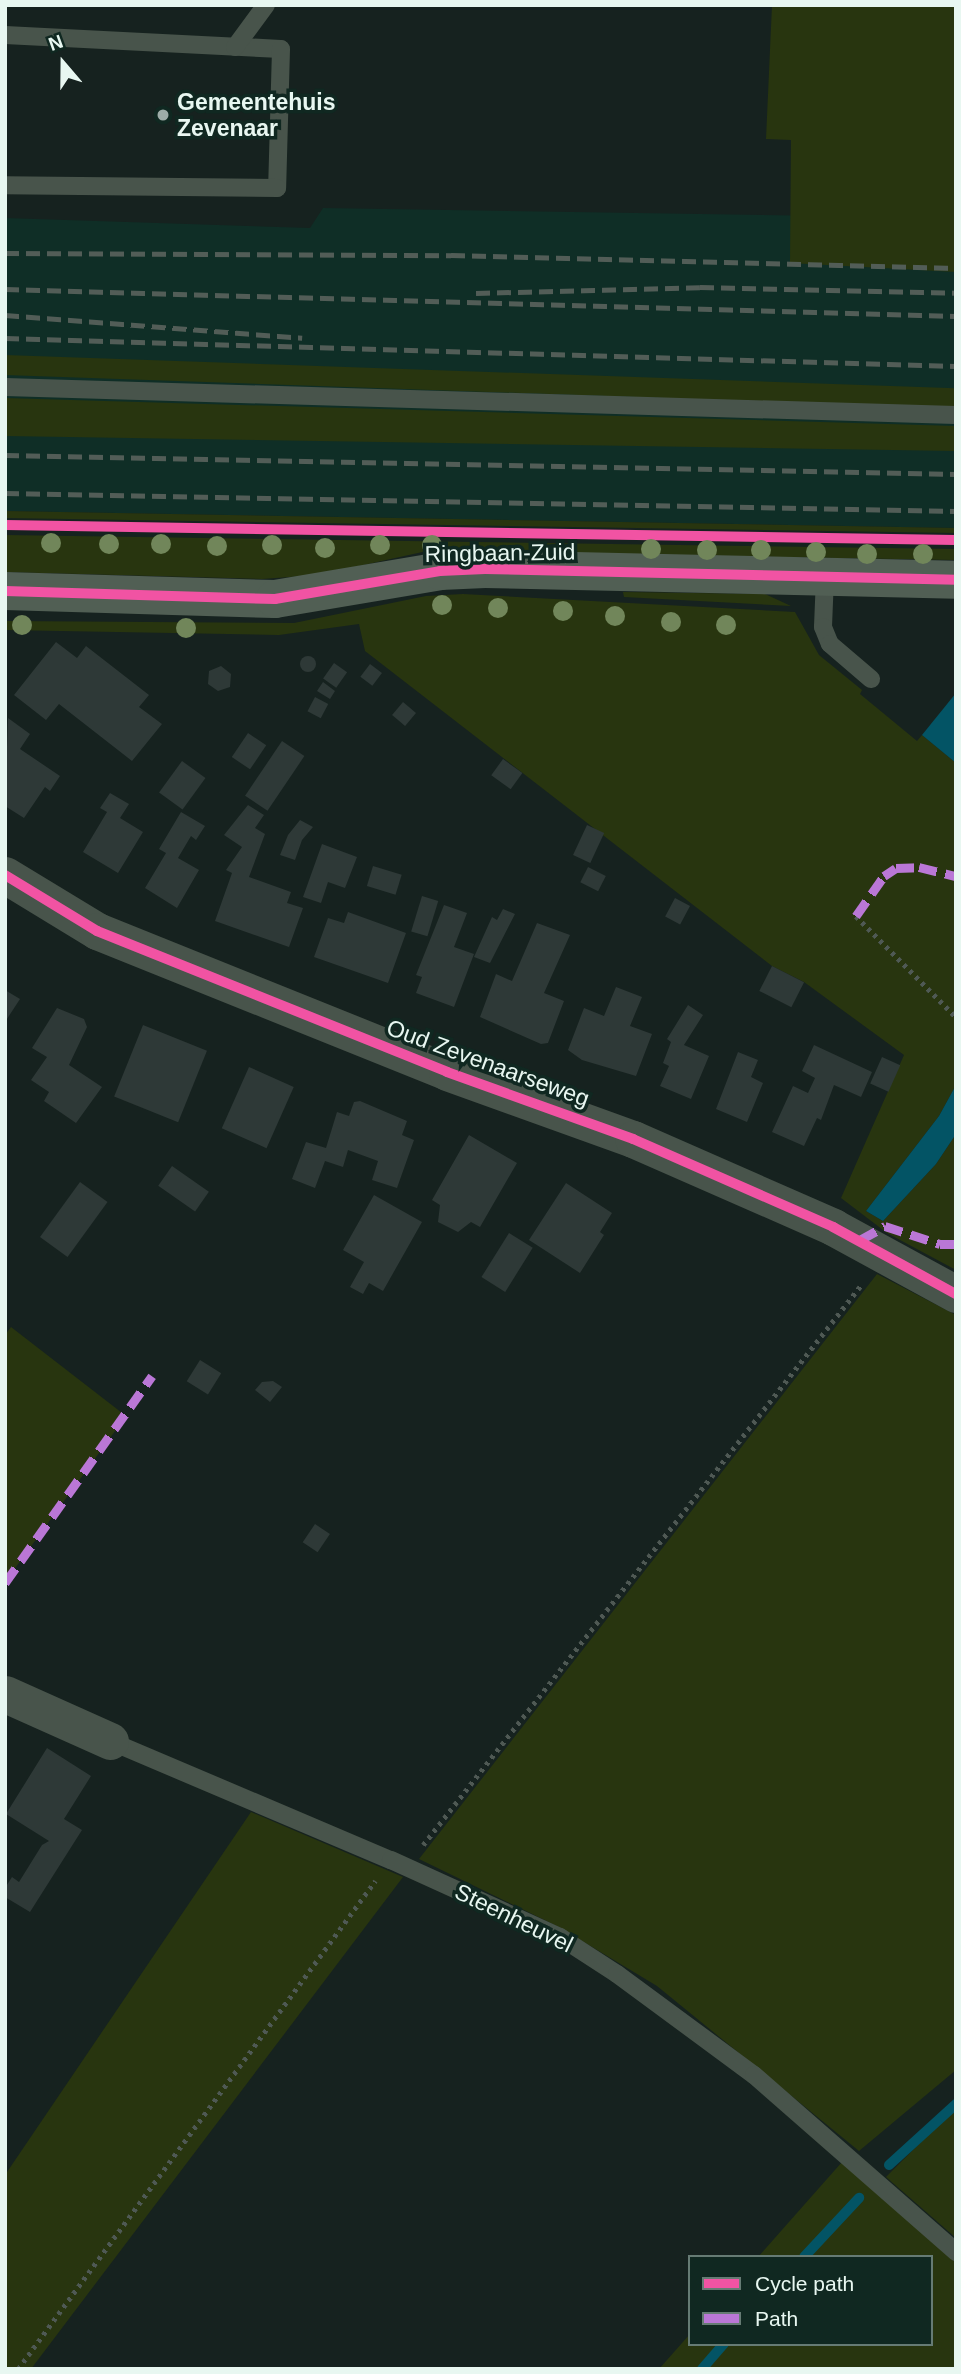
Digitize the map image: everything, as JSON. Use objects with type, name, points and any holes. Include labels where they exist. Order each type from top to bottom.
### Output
[{"type":"street","name":"Ringbaan-Zuid","points":[[5,591],[275,598],[440,571],[485,569],[956,580]]},
{"type":"street","name":"Oud Zevenaarseweg","points":[[5,875],[97,931],[447,1072],[633,1139],[885,1254],[956,1294]]},
{"type":"street","name":"Steenheuvel","points":[[5,1694],[110,1741]]},
{"type":"lane","points":[[235,47],[266,5]]},
{"type":"lane","points":[[5,35],[281,49],[277,188],[5,185]]},
{"type":"lane","points":[[5,387],[956,415]]},
{"type":"lane","points":[[825,577],[823,627],[830,644],[871,680]]},
{"type":"lane","name":"Steenheuvel","points":[[110,1741],[398,1863],[559,1937],[617,1974],[793,2107],[956,2252]]},
{"type":"path","points":[[856,916],[956,1017]]},
{"type":"path","points":[[18,2369],[381,1872],[419,1850],[885,1254]]},
{"type":"shaded area","points":[[323,208],[956,218],[956,528],[5,511],[5,218],[310,228]]},
{"type":"green space","points":[[772,5],[956,5],[956,272],[790,263],[791,140],[766,139]]},
{"type":"green space","points":[[5,355],[955,388],[955,408],[5,375]]},
{"type":"green space","points":[[5,398],[956,426],[956,451],[5,436]]},
{"type":"green space","points":[[5,511],[956,528],[956,533],[5,518]]},
{"type":"green space","points":[[5,535],[956,549],[956,560],[427,551],[318,575],[262,579],[5,572]]},
{"type":"green space","points":[[623,592],[765,594],[791,606],[624,597]]},
{"type":"green space","points":[[463,594],[795,612],[819,655],[862,690],[860,694],[917,741],[922,735],[956,763],[956,1085],[939,1116],[866,1211],[883,1221],[936,1164],[956,1134],[956,1270],[887,1233],[841,1198],[904,1055],[804,982],[772,966],[365,651],[359,624],[279,635],[5,630],[5,621],[294,623],[426,596]]},
{"type":"green space","points":[[877,1274],[956,1315],[956,2070],[859,2151],[657,1986],[559,1927],[419,1859]]},
{"type":"green space","points":[[11,1327],[126,1416],[5,1582],[5,1335]]},
{"type":"green space","points":[[251,1812],[403,1877],[31,2369],[5,2369],[5,2175]]},
{"type":"green space","points":[[956,2107],[956,2238],[886,2177]]},
{"type":"green space","points":[[842,2162],[956,2263],[956,2369],[659,2369],[688,2336],[688,2346],[933,2346],[933,2255],[760,2255]]},
{"type":"water","points":[[956,693],[956,763],[922,735]]},
{"type":"water","points":[[956,1085],[956,1134],[936,1164],[883,1221],[866,1211],[939,1116]]},
{"type":"building","points":[[56,642],[77,658],[86,646],[149,695],[139,707],[162,724],[132,761],[59,704],[46,720],[14,695]]},
{"type":"building","points":[[308,656],[314,658],[314,670],[308,672],[302,670],[300,664],[302,658]]},
{"type":"building","points":[[334,663],[347,672],[336,688],[323,679]]},
{"type":"building","points":[[370,664],[382,673],[372,686],[360,677]]},
{"type":"building","points":[[221,666],[231,674],[230,687],[218,691],[208,684],[209,671]]},
{"type":"building","points":[[323,682],[335,691],[330,699],[317,691]]},
{"type":"building","points":[[315,697],[328,704],[321,718],[307,711]]},
{"type":"building","points":[[403,702],[416,713],[405,726],[392,715]]},
{"type":"building","points":[[8,718],[30,734],[20,749],[60,776],[50,791],[45,787],[24,818],[5,806]]},
{"type":"building","points":[[248,733],[266,745],[250,769],[232,757]]},
{"type":"building","points":[[282,741],[304,756],[267,811],[245,796]]},
{"type":"building","points":[[503,759],[522,773],[511,789],[491,775]]},
{"type":"building","points":[[182,761],[205,778],[183,810],[159,793]]},
{"type":"building","points":[[110,793],[129,804],[120,818],[143,832],[118,873],[83,852],[107,812],[100,808]]},
{"type":"building","points":[[248,805],[264,815],[255,828],[265,834],[249,877],[291,892],[287,903],[303,908],[289,947],[215,921],[232,873],[226,870],[242,847],[224,835]]},
{"type":"building","points":[[181,812],[205,826],[196,840],[191,836],[178,858],[199,870],[177,908],[145,888],[166,853],[159,849]]},
{"type":"building","points":[[300,820],[313,827],[302,840],[295,860],[280,855],[288,835]]},
{"type":"building","points":[[587,825],[604,833],[590,863],[573,855]]},
{"type":"building","points":[[322,844],[357,857],[345,888],[328,882],[321,903],[303,897]]},
{"type":"building","points":[[373,866],[402,875],[396,895],[367,886]]},
{"type":"building","points":[[588,867],[606,876],[598,891],[580,882]]},
{"type":"building","points":[[422,896],[438,901],[427,936],[411,931]]},
{"type":"building","points":[[675,898],[690,906],[680,925],[665,917]]},
{"type":"building","points":[[444,905],[467,913],[454,947],[474,954],[454,1007],[416,993],[422,977],[416,975]]},
{"type":"building","points":[[503,909],[515,914],[490,963],[474,957],[492,917],[497,920]]},
{"type":"building","points":[[348,912],[406,933],[388,983],[314,957],[328,918],[344,923]]},
{"type":"building","points":[[537,923],[570,935],[544,993],[564,1001],[548,1043],[541,1044],[480,1017],[496,974],[512,981]]},
{"type":"building","points":[[772,966],[804,982],[791,1007],[759,991]]},
{"type":"building","points":[[616,987],[642,997],[630,1026],[652,1034],[636,1076],[582,1060],[568,1050],[584,1008],[604,1016]]},
{"type":"building","points":[[5,990],[20,999],[5,1022]]},
{"type":"building","points":[[688,1005],[703,1015],[684,1045],[709,1056],[691,1099],[660,1086],[669,1066],[663,1063],[671,1042],[667,1039]]},
{"type":"building","points":[[57,1008],[84,1019],[87,1027],[69,1065],[102,1087],[76,1123],[44,1101],[49,1092],[31,1080],[47,1057],[32,1048]]},
{"type":"building","points":[[143,1025],[207,1051],[178,1122],[114,1096]]},
{"type":"building","points":[[814,1045],[872,1072],[861,1097],[834,1085],[821,1120],[817,1118],[804,1146],[772,1132],[793,1086],[808,1093],[815,1078],[802,1071]]},
{"type":"building","points":[[738,1052],[758,1060],[751,1077],[763,1083],[747,1122],[716,1109]]},
{"type":"building","points":[[882,1057],[900,1065],[888,1092],[870,1083]]},
{"type":"building","points":[[249,1067],[294,1087],[267,1148],[222,1128]]},
{"type":"building","points":[[360,1101],[407,1121],[402,1135],[414,1140],[397,1188],[372,1180],[378,1161],[348,1150],[343,1167],[325,1161],[315,1188],[292,1179],[306,1142],[326,1148],[337,1112],[349,1116],[354,1102]]},
{"type":"building","points":[[469,1135],[517,1163],[480,1227],[471,1222],[458,1232],[438,1222],[440,1205],[432,1200]]},
{"type":"building","points":[[172,1166],[209,1192],[195,1211],[158,1186]]},
{"type":"building","points":[[80,1182],[108,1202],[68,1257],[40,1237]]},
{"type":"building","points":[[566,1183],[612,1213],[600,1232],[604,1235],[580,1273],[529,1240]]},
{"type":"building","points":[[374,1195],[422,1222],[383,1291],[369,1283],[363,1294],[350,1287],[364,1262],[343,1250]]},
{"type":"building","points":[[509,1233],[533,1248],[505,1292],[481,1277]]},
{"type":"building","points":[[200,1360],[221,1373],[208,1394],[187,1381]]},
{"type":"building","points":[[273,1381],[282,1387],[270,1402],[255,1390],[262,1382]]},
{"type":"building","points":[[315,1524],[330,1534],[318,1552],[303,1542]]},
{"type":"building","points":[[47,1748],[91,1776],[64,1819],[82,1830],[30,1912],[5,1897],[5,1888],[12,1877],[19,1882],[42,1845],[49,1841],[6,1814]]},
{"type":"waterway","points":[[889,2165],[956,2104]]},
{"type":"waterway","points":[[806,2255],[859,2198]]},
{"type":"waterway","points":[[702,2369],[722,2346]]},
{"type":"railway","points":[[5,253],[451,255],[956,268]]},
{"type":"railway","points":[[476,293],[700,287],[956,293]]},
{"type":"railway","points":[[5,289],[956,316]]},
{"type":"railway","points":[[5,315],[302,338]]},
{"type":"railway","points":[[5,338],[956,366]]},
{"type":"railway","points":[[5,455],[956,474]]},
{"type":"railway","points":[[5,493],[956,511]]},
{"type":"marked path","points":[[856,916],[884,876],[896,868],[919,867],[956,876]]},
{"type":"marked path","points":[[860,1240],[885,1226],[940,1244],[956,1244]]},
{"type":"marked path","points":[[5,1583],[152,1376]]},
{"type":"cycle path","points":[[5,525],[956,540]]},
{"type":"cycle path","points":[[5,591],[275,599],[440,571],[485,569],[956,580]]},
{"type":"cycle path","points":[[5,875],[97,931],[447,1072],[633,1139],[833,1227],[956,1294]]},
{"type":"place","name":"Gemeentehuis Zevenaar","points":[[163,115]]}]
